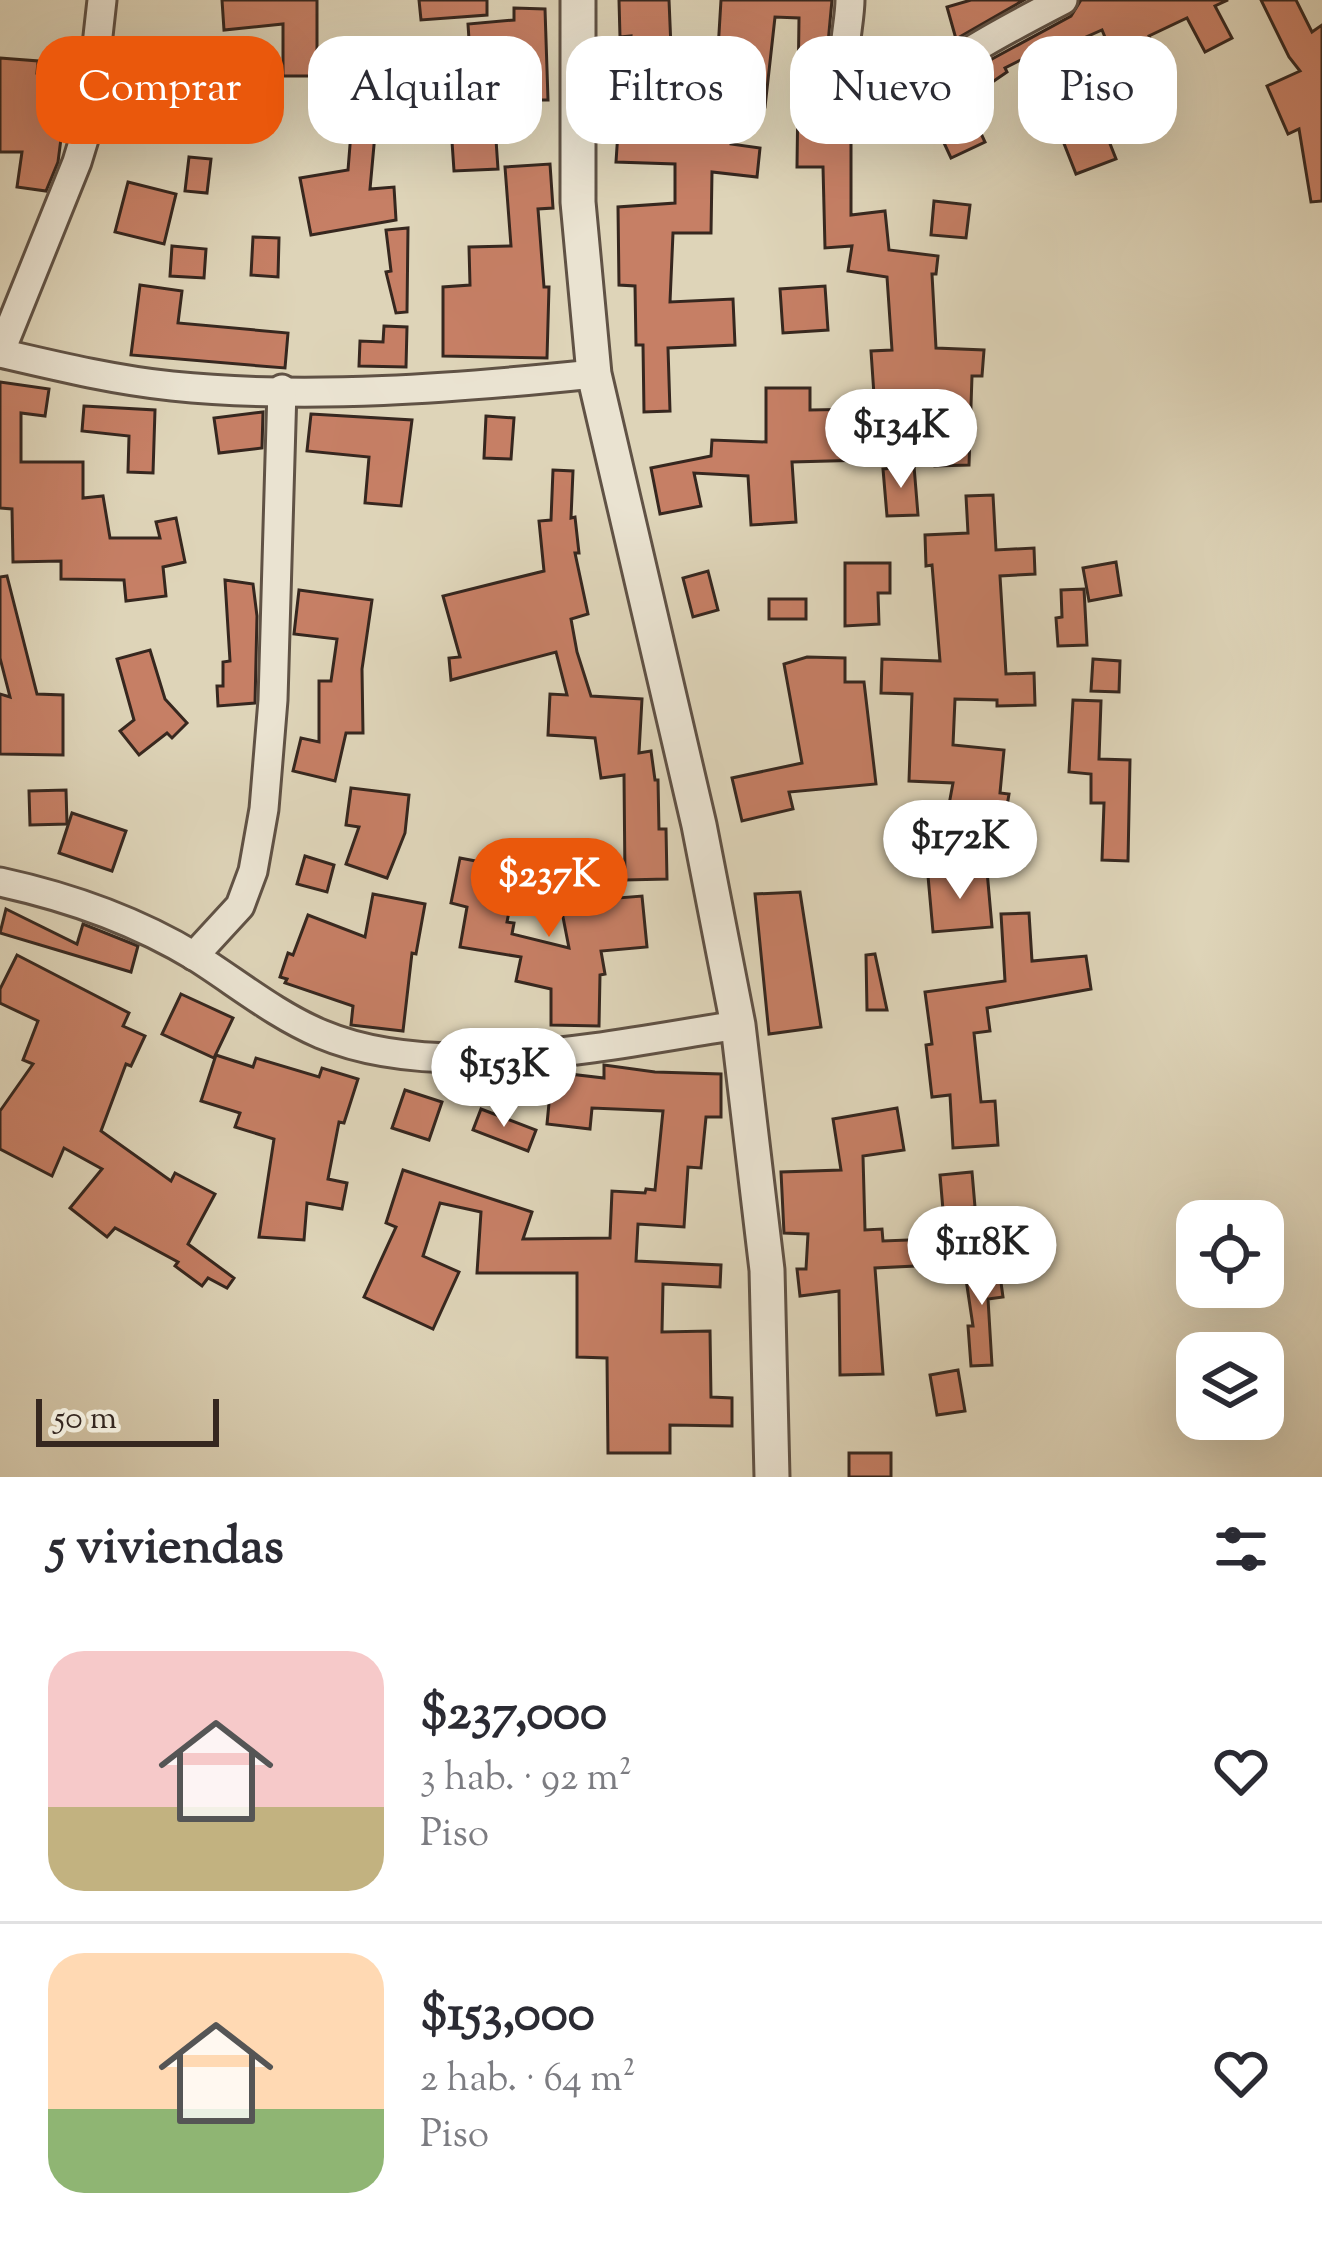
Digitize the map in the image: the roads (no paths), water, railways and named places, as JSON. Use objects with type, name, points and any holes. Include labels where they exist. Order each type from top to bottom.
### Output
[{"type":"street","points":[[102,0],[88,126],[0,353],[172,386],[476,386],[594,374]]},
{"type":"street","points":[[578,0],[578,202],[594,374],[699,825],[738,1025],[767,1270],[772,1477]]},
{"type":"street","points":[[850,0],[848,93],[855,101],[905,96],[932,81],[956,59],[1063,0]]},
{"type":"street","points":[[194,956],[240,906],[253,871],[264,809],[273,700],[282,389]]},
{"type":"street","points":[[0,882],[120,917],[322,1034],[381,1052],[450,1059],[572,1050],[738,1025]]}]
